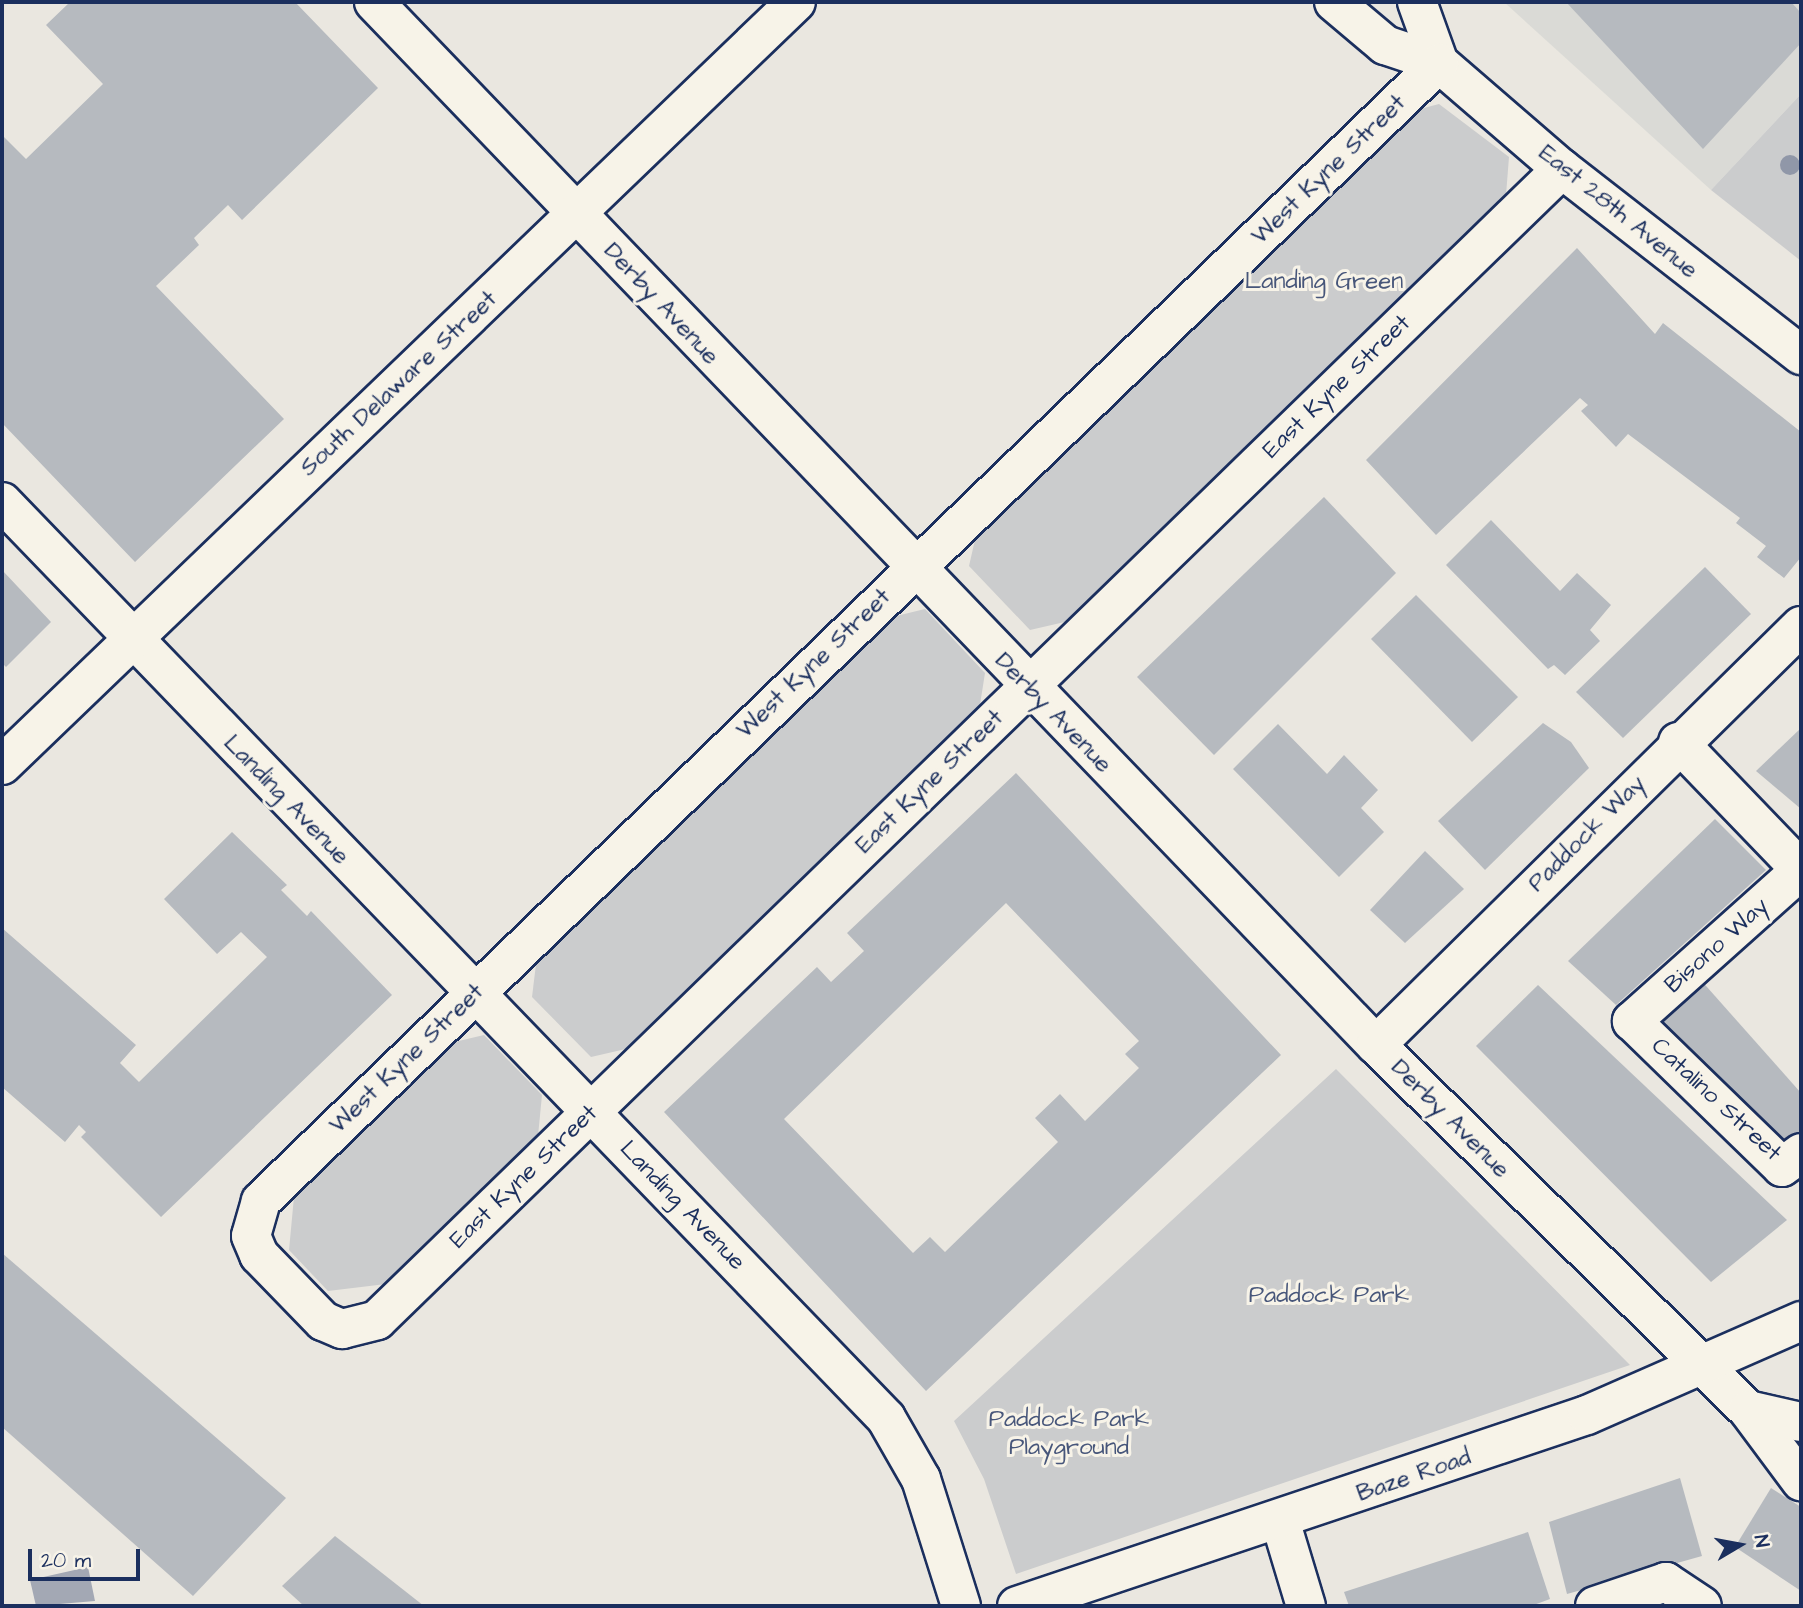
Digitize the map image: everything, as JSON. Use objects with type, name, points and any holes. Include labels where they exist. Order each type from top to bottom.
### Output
[{"type":"street","name":"Derby Avenue","points":[[374,2],[913,569],[1376,1045],[1700,1369],[1748,1410],[1801,1481]]},
{"type":"street","name":"South Delaware Street","points":[[2,765],[129,639],[578,216],[796,2]]},
{"type":"street","name":"East 28th Avenue","points":[[1334,2],[1385,45],[1440,63],[1562,169],[1801,355]]},
{"type":"street","name":"East 28th Avenue","points":[[1417,2],[1440,63]]},
{"type":"street","name":"West Kyne Street","points":[[287,1284],[259,1255],[251,1236],[261,1201],[1440,63]]},
{"type":"street","name":"East Kyne Street","points":[[287,1284],[323,1321],[342,1329],[376,1320],[1562,169]]},
{"type":"street","name":"Landing Avenue","points":[[2,502],[129,639],[886,1418],[921,1479],[961,1606]]},
{"type":"street","name":"Paddock Way","points":[[1376,1045],[1678,742],[1801,626]]},
{"type":"street","points":[[1678,742],[1801,870]]},
{"type":"street","name":"Bisono Way","points":[[1632,1021],[1801,870]]},
{"type":"street","name":"Catalino Street","points":[[1632,1021],[1782,1167],[1801,1153]]},
{"type":"street","name":"Baze Road","points":[[1017,1606],[1549,1429],[1700,1369],[1801,1321]]},
{"type":"street","name":"Derby Avenue","points":[[1748,1410],[1801,1422]]},
{"type":"street","points":[[1280,1520],[1306,1606]]},
{"type":"street","points":[[1595,1606],[1667,1582],[1702,1606]]},
{"type":"shaded area","points":[[1504,2],[1801,2],[1801,94],[1711,190]]},
{"type":"shaded area","points":[[88,1567],[95,1601],[36,1606],[30,1580]]},
{"type":"green space","points":[[1801,94],[1801,261],[1711,190]]},
{"type":"green space","name":"Landing Green","points":[[1439,104],[1509,157],[1506,195],[1069,621],[1030,630],[969,566],[977,531],[1405,113]]},
{"type":"green space","points":[[925,609],[985,673],[979,711],[630,1048],[591,1057],[532,997],[537,956],[888,618]]},
{"type":"green space","points":[[484,1035],[542,1095],[538,1136],[386,1284],[328,1291],[289,1250],[294,1197],[446,1044]]},
{"type":"green space","name":"Paddock Park","points":[[1336,1069],[1630,1365],[1016,1574],[984,1479],[954,1421]]},
{"type":"building","points":[[70,2],[295,2],[378,88],[242,220],[228,205],[194,238],[199,245],[156,286],[284,419],[135,562],[2,423],[2,135],[26,159],[103,84],[46,25]]},
{"type":"building","points":[[1566,2],[1791,2],[1801,13],[1801,43],[1703,149]]},
{"type":"building","points":[[1577,248],[1655,334],[1663,323],[1801,432],[1801,557],[1784,578],[1757,557],[1766,546],[1736,523],[1740,518],[1628,434],[1616,447],[1581,411],[1588,405],[1580,398],[1436,535],[1366,460]]},
{"type":"building","points":[[1324,497],[1396,573],[1214,755],[1137,677]]},
{"type":"building","points":[[1491,520],[1560,591],[1577,573],[1611,605],[1590,630],[1600,641],[1565,675],[1554,665],[1548,669],[1446,565]]},
{"type":"building","points":[[1705,567],[1751,614],[1623,738],[1576,692]]},
{"type":"building","points":[[2,570],[51,622],[6,667],[2,663]]},
{"type":"building","points":[[1416,595],[1518,697],[1472,742],[1371,639]]},
{"type":"building","points":[[1543,723],[1571,742],[1589,768],[1485,870],[1438,821]]},
{"type":"building","points":[[1278,724],[1327,774],[1344,755],[1378,790],[1361,808],[1384,832],[1339,877],[1233,769]]},
{"type":"building","points":[[1801,728],[1801,809],[1756,771]]},
{"type":"building","points":[[1016,773],[1281,1055],[926,1391],[664,1112],[817,967],[831,982],[864,951],[847,933]],"holes":[[[1006,903],[1139,1041],[1125,1054],[1139,1068],[1085,1121],[1060,1094],[1035,1118],[1058,1142],[945,1252],[930,1237],[913,1253],[784,1119]]]},
{"type":"building","points":[[1715,819],[1766,870],[1616,1005],[1568,961]]},
{"type":"building","points":[[232,832],[287,885],[281,890],[307,916],[311,911],[392,995],[161,1217],[81,1137],[86,1132],[79,1125],[65,1142],[2,1087],[2,928],[136,1045],[120,1063],[139,1082],[267,957],[241,932],[217,954],[164,899]]},
{"type":"building","points":[[1425,851],[1464,889],[1405,943],[1370,910]]},
{"type":"building","points":[[1699,978],[1801,1093],[1801,1136],[1780,1155],[1653,1021]]},
{"type":"building","points":[[1538,985],[1787,1220],[1711,1282],[1476,1046]]},
{"type":"building","points":[[2,1253],[286,1498],[193,1596],[2,1427]]},
{"type":"building","points":[[1680,1478],[1702,1556],[1567,1594],[1549,1522]]},
{"type":"building","points":[[1771,1488],[1801,1507],[1801,1591],[1735,1547]]},
{"type":"building","points":[[1528,1532],[1550,1599],[1531,1606],[1349,1606],[1344,1592]]},
{"type":"building","points":[[335,1536],[424,1606],[304,1606],[282,1586]]},
{"type":"park label","name":"Paddock Park Playground","points":[[1069,1434]]}]
